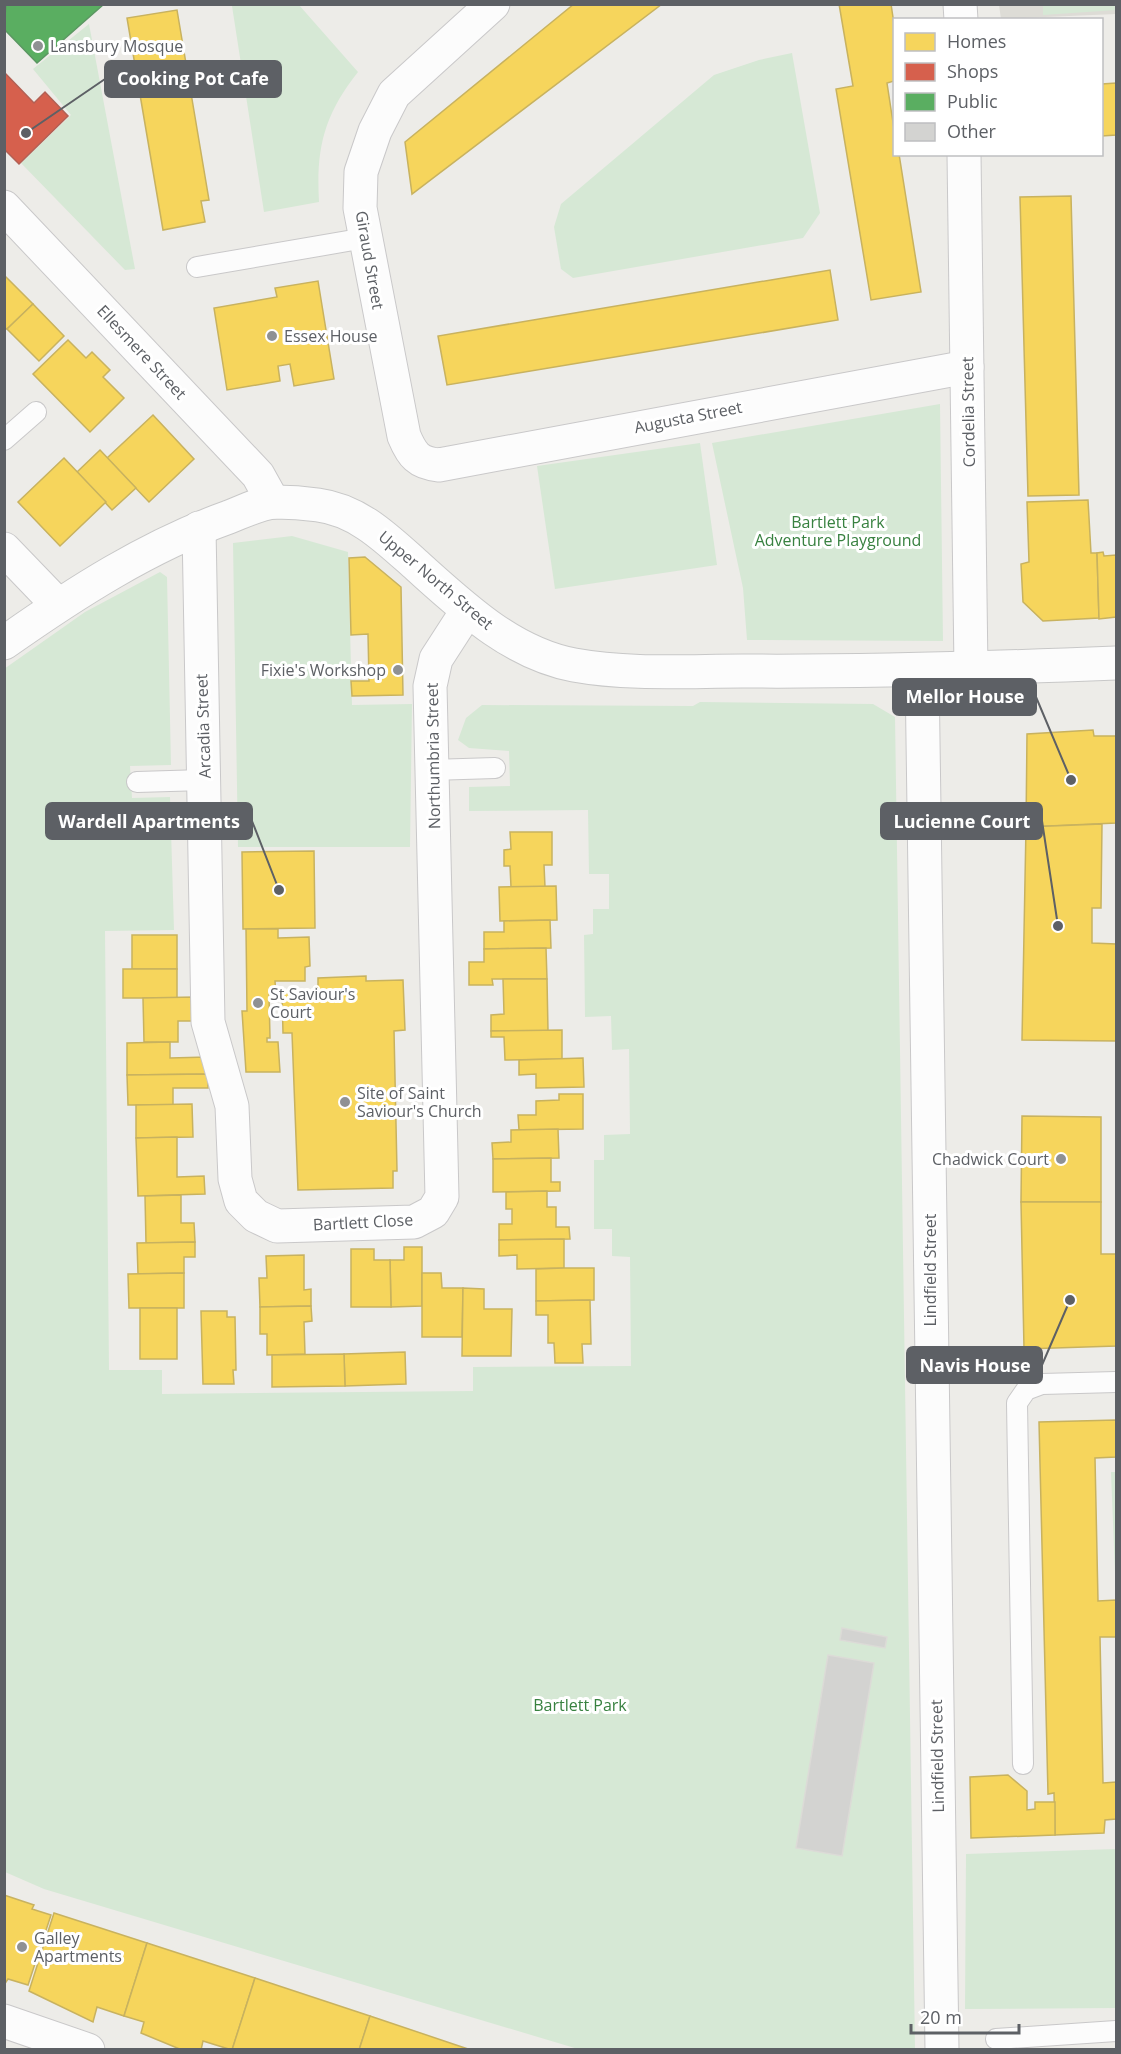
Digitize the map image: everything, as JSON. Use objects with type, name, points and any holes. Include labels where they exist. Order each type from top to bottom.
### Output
[{"type":"street","name":"Giraud Street","points":[[411,455],[404,436],[365,238],[360,208],[361,172],[375,131],[394,94],[493,4]]},
{"type":"street","name":"Cordelia Street","points":[[964,156],[971,669]]},
{"type":"street","name":"Ellesmere Street","points":[[4,207],[258,475],[273,502]]},
{"type":"street","name":"Augusta Street","points":[[411,455],[424,464],[439,465],[967,367]]},
{"type":"street","name":"Upper North Street","points":[[4,644],[58,605],[133,560],[199,528],[273,502],[320,505],[352,516],[375,528],[467,611],[500,634],[535,653],[572,665],[614,670],[922,671],[1116,663]]},
{"type":"street","name":"Arcadia Street","points":[[199,528],[206,925]]},
{"type":"street","points":[[4,549],[58,605]]},
{"type":"street","name":"Northumbria Street","points":[[434,839],[430,686],[436,659],[467,611]]},
{"type":"street","name":"Lindfield Street","points":[[922,671],[942,2049]]},
{"type":"street","name":"Bartlett Close","points":[[206,925],[208,1022],[232,1106],[235,1179],[241,1201],[256,1216],[277,1226],[414,1222],[433,1212],[442,1197],[443,1185],[434,839]]},
{"type":"street","points":[[4,2021],[88,2049]]},
{"type":"lane","points":[[197,267],[365,238]]},
{"type":"lane","points":[[4,440],[36,412]]},
{"type":"lane","points":[[431,770],[495,768]]},
{"type":"lane","points":[[137,782],[204,780]]},
{"type":"lane","points":[[1023,1764],[1017,1403],[1026,1390],[1042,1384],[1116,1382]]},
{"type":"lane","points":[[996,2039],[1116,2031]]},
{"type":"shaded area","points":[[999,5],[1116,5],[1116,14],[1001,18]]},
{"type":"green space","points":[[299,5],[358,72],[337,103],[325,133],[319,165],[319,202],[264,212],[232,6]]},
{"type":"green space","points":[[1043,5],[1116,5],[1116,10],[1043,15]]},
{"type":"green space","points":[[89,24],[135,269],[125,270],[21,163],[71,115],[33,69]]},
{"type":"green space","points":[[792,53],[820,213],[803,238],[573,278],[561,269],[554,227],[561,204],[714,75],[759,60]]},
{"type":"green space","name":"Bartlett Park Adventure Playground","points":[[940,404],[943,641],[747,640],[743,588],[712,443]]},
{"type":"green space","points":[[700,443],[717,565],[555,589],[537,466]]},
{"type":"green space","points":[[292,536],[348,552],[352,705],[412,704],[410,847],[238,847],[233,543]]},
{"type":"green space","name":"Bartlett Park","points":[[160,572],[167,577],[171,765],[130,766],[132,798],[170,797],[174,930],[105,931],[109,1370],[162,1370],[162,1394],[473,1391],[473,1367],[631,1366],[630,1257],[612,1256],[612,1229],[594,1229],[594,1160],[604,1160],[604,1135],[630,1134],[629,1049],[612,1050],[611,1016],[585,1017],[584,935],[593,934],[593,909],[609,909],[609,874],[589,874],[588,810],[469,811],[469,787],[510,786],[509,751],[469,748],[458,740],[466,718],[482,705],[693,706],[700,702],[873,704],[895,717],[915,2049],[578,2049],[44,1889],[5,1872],[4,669],[85,612]]},
{"type":"green space","points":[[1111,1472],[1116,1472],[1116,1573],[1115,1573]]},
{"type":"green space","points":[[1116,1849],[1116,2008],[965,2009],[966,1854]]},
{"type":"building: Homes","points":[[574,4],[662,4],[412,194],[405,142]]},
{"type":"building: Homes","points":[[839,4],[891,4],[893,81],[887,83],[893,122],[893,156],[899,156],[921,292],[871,300],[836,89],[853,86]]},
{"type":"building: Homes","points":[[177,10],[209,200],[201,201],[205,222],[163,230],[127,18]]},
{"type":"building: Homes","points":[[1116,83],[1116,135],[1103,136],[1103,84]]},
{"type":"building: Homes","points":[[1071,196],[1079,495],[1028,496],[1020,197]]},
{"type":"building: Homes","points":[[830,270],[838,320],[447,385],[438,336]]},
{"type":"building: Homes","points":[[4,275],[33,304],[7,329],[4,327]]},
{"type":"building: Homes","name":"Essex House","points":[[318,281],[334,379],[294,386],[290,364],[278,366],[280,381],[227,390],[214,308],[277,297],[275,288]]},
{"type":"building: Homes","points":[[33,304],[64,336],[39,361],[7,329]]},
{"type":"building: Homes","points":[[68,340],[86,358],[92,352],[110,370],[103,377],[124,398],[90,432],[33,374]]},
{"type":"building: Homes","points":[[153,415],[194,459],[149,502],[107,458]]},
{"type":"building: Homes","points":[[100,450],[136,488],[112,510],[77,472]]},
{"type":"building: Homes","points":[[64,458],[106,502],[60,546],[18,502]]},
{"type":"building: Homes","points":[[1088,500],[1091,553],[1097,553],[1099,618],[1043,621],[1023,602],[1021,564],[1029,562],[1027,502]]},
{"type":"building: Homes","points":[[1103,552],[1104,556],[1116,555],[1116,617],[1099,619],[1097,553]]},
{"type":"building: Homes","points":[[365,557],[401,587],[403,695],[352,696],[351,681],[369,681],[368,634],[351,635],[349,558]]},
{"type":"building: Homes","points":[[1093,730],[1094,736],[1116,736],[1116,823],[1026,827],[1027,734]]},
{"type":"building: Homes","points":[[1102,824],[1101,908],[1092,908],[1092,943],[1116,944],[1116,1041],[1022,1040],[1026,827]]},
{"type":"building: Homes","points":[[510,832],[552,832],[552,865],[544,865],[545,887],[511,887],[510,866],[504,866],[504,850],[511,849]]},
{"type":"building: Homes","points":[[314,851],[315,928],[243,929],[242,852]]},
{"type":"building: Homes","points":[[556,886],[557,920],[500,921],[499,887]]},
{"type":"building: Homes","points":[[550,920],[551,948],[484,949],[484,932],[504,932],[504,921]]},
{"type":"building: Homes","name":"St Saviour's Court","points":[[246,929],[278,929],[278,938],[309,937],[310,966],[305,967],[305,981],[275,981],[276,995],[269,995],[270,1038],[267,1038],[267,1042],[278,1042],[280,1072],[246,1072],[242,1011],[247,1011]]},
{"type":"building: Homes","points":[[132,935],[177,935],[177,969],[132,969]]},
{"type":"building: Homes","points":[[546,948],[547,979],[492,979],[493,985],[469,985],[469,962],[484,962],[484,949]]},
{"type":"building: Homes","points":[[123,969],[177,969],[177,998],[123,998]]},
{"type":"building: Homes","name":"Site of Saint Saviour's Church","points":[[366,976],[366,981],[403,980],[405,1030],[394,1031],[397,1171],[393,1171],[393,1188],[298,1190],[292,1033],[283,1033],[282,993],[318,992],[318,978]]},
{"type":"building: Homes","points":[[503,979],[547,979],[548,1031],[491,1031],[491,1015],[504,1014]]},
{"type":"building: Homes","points":[[195,997],[196,1021],[178,1021],[178,1042],[144,1042],[143,998]]},
{"type":"building: Homes","points":[[562,1030],[562,1059],[505,1060],[504,1037],[491,1037],[491,1031]]},
{"type":"building: Homes","points":[[170,1042],[170,1058],[207,1057],[208,1074],[127,1075],[127,1043]]},
{"type":"building: Homes","points":[[583,1058],[584,1087],[536,1088],[536,1074],[519,1075],[519,1060]]},
{"type":"building: Homes","points":[[208,1074],[208,1088],[173,1088],[173,1105],[128,1105],[127,1075]]},
{"type":"building: Homes","points":[[559,1094],[583,1094],[583,1129],[519,1130],[518,1115],[536,1115],[536,1101],[559,1100]]},
{"type":"building: Homes","points":[[192,1104],[193,1137],[136,1138],[136,1105]]},
{"type":"building: Homes","name":"Chadwick Court","points":[[1022,1116],[1101,1117],[1101,1202],[1021,1202]]},
{"type":"building: Homes","points":[[558,1129],[559,1158],[493,1159],[492,1143],[511,1142],[511,1130]]},
{"type":"building: Homes","points":[[177,1137],[177,1177],[204,1176],[205,1194],[138,1196],[136,1138]]},
{"type":"building: Homes","points":[[551,1158],[551,1182],[560,1182],[560,1191],[493,1192],[493,1159]]},
{"type":"building: Homes","points":[[547,1191],[547,1207],[556,1207],[556,1227],[569,1227],[570,1239],[499,1240],[499,1224],[512,1224],[512,1209],[506,1209],[506,1192]]},
{"type":"building: Homes","points":[[181,1195],[181,1223],[194,1223],[195,1242],[146,1243],[145,1196]]},
{"type":"building: Homes","points":[[1021,1202],[1101,1202],[1101,1254],[1116,1254],[1116,1346],[1024,1349]]},
{"type":"building: Homes","points":[[564,1239],[564,1268],[517,1269],[517,1255],[499,1256],[499,1240]]},
{"type":"building: Homes","points":[[195,1242],[195,1257],[184,1257],[184,1273],[138,1274],[137,1243]]},
{"type":"building: Homes","points":[[404,1247],[422,1247],[422,1306],[391,1307],[390,1260],[404,1260]]},
{"type":"building: Homes","points":[[351,1249],[374,1249],[374,1260],[390,1260],[391,1307],[351,1307]]},
{"type":"building: Homes","points":[[304,1255],[304,1290],[311,1289],[311,1306],[260,1307],[259,1278],[267,1278],[266,1256]]},
{"type":"building: Homes","points":[[594,1268],[594,1300],[536,1301],[536,1269]]},
{"type":"building: Homes","points":[[184,1273],[184,1308],[129,1308],[128,1274]]},
{"type":"building: Homes","points":[[422,1273],[441,1273],[442,1288],[463,1288],[462,1337],[422,1337]]},
{"type":"building: Homes","points":[[463,1288],[484,1289],[484,1309],[512,1309],[511,1356],[462,1356]]},
{"type":"building: Homes","points":[[590,1300],[591,1344],[582,1344],[583,1363],[555,1363],[554,1343],[548,1343],[548,1315],[536,1315],[536,1301]]},
{"type":"building: Homes","points":[[311,1306],[312,1321],[304,1322],[305,1354],[267,1355],[267,1334],[260,1334],[260,1307]]},
{"type":"building: Homes","points":[[140,1308],[177,1308],[177,1359],[140,1359]]},
{"type":"building: Homes","points":[[201,1311],[227,1311],[227,1317],[235,1317],[234,1384],[203,1384]]},
{"type":"building: Homes","points":[[405,1352],[406,1384],[345,1386],[344,1354]]},
{"type":"building: Homes","points":[[344,1354],[345,1386],[272,1387],[272,1355]]},
{"type":"building: Homes","points":[[1116,1420],[1116,1457],[1095,1458],[1098,1601],[1116,1600],[1116,1637],[1100,1637],[1103,1783],[1116,1782],[1116,1819],[1105,1820],[1104,1833],[1055,1835],[1054,1793],[1048,1794],[1039,1422]]},
{"type":"building: Homes","points":[[1008,1775],[1027,1791],[1027,1810],[1035,1809],[1035,1802],[1055,1802],[1055,1835],[971,1838],[970,1777]]},
{"type":"building: Homes","name":"Galley Apartments","points":[[4,1895],[34,1905],[32,1909],[51,1915],[28,1985],[8,1979],[4,1985]]},
{"type":"building: Homes","points":[[54,1913],[147,1943],[124,2016],[97,2007],[93,2022],[29,1991]]},
{"type":"building: Homes","points":[[147,1943],[255,1978],[232,2050],[203,2041],[201,2050],[182,2050],[141,2033],[144,2022],[124,2016]]},
{"type":"building: Homes","points":[[255,1978],[370,2016],[359,2050],[232,2050]]},
{"type":"building: Homes","points":[[370,2016],[471,2050],[359,2050]]},
{"type":"building: Shops","points":[[4,72],[34,103],[45,92],[68,116],[19,164],[4,149]]},
{"type":"building: Public","name":"Lansbury Mosque","points":[[6,4],[104,4],[37,63],[4,29]]},
{"type":"building: Other","points":[[842,1628],[887,1637],[885,1648],[840,1640]]},
{"type":"building: Other","points":[[828,1655],[874,1663],[842,1856],[796,1848]]},
{"type":"place","name":"Lansbury Mosque","points":[[38,46]]},
{"type":"place","name":"Cooking Pot Cafe","points":[[26,133]]},
{"type":"place","name":"Essex House","points":[[272,336]]},
{"type":"place","name":"Fixie's Workshop","points":[[398,670]]},
{"type":"place","name":"Mellor House","points":[[1071,780]]},
{"type":"place","name":"Wardell Apartments","points":[[279,890]]},
{"type":"place","name":"Lucienne Court","points":[[1058,926]]},
{"type":"place","name":"St Saviour's Court","points":[[258,1003]]},
{"type":"place","name":"Site of Saint Saviour's Church","points":[[345,1102]]},
{"type":"place","name":"Chadwick Court","points":[[1061,1159]]},
{"type":"place","name":"Navis House","points":[[1070,1300]]},
{"type":"place","name":"Galley Apartments","points":[[22,1947]]}]
